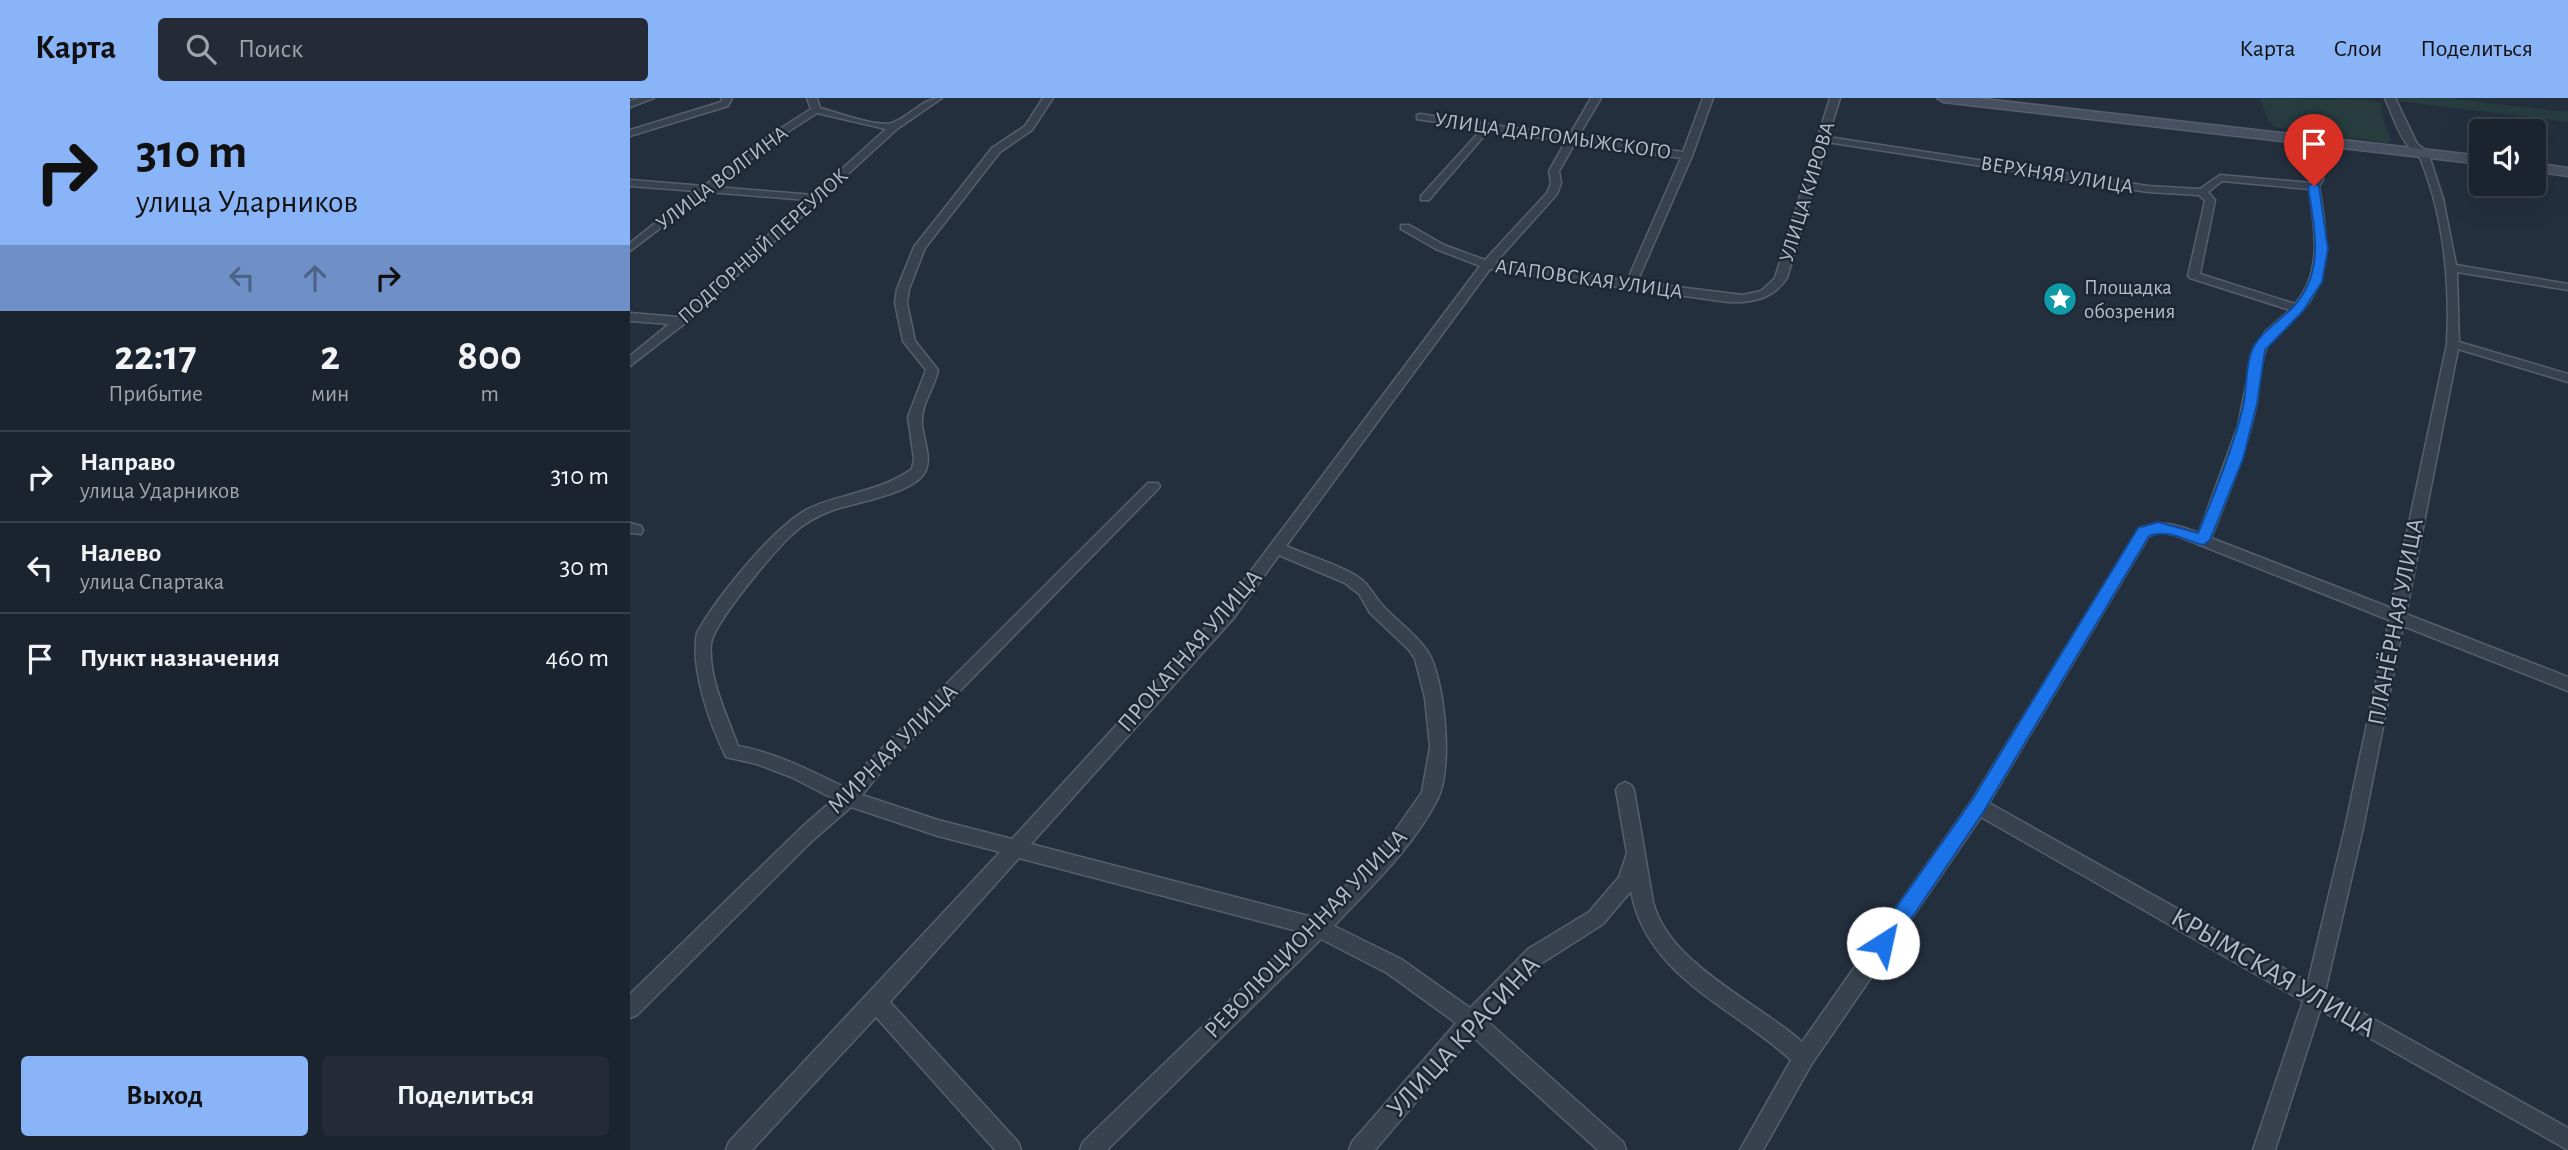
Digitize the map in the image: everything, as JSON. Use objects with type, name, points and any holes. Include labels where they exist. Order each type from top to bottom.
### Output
[{"type":"main road","points":[[1943,98],[2469,158]]},
{"type":"main road","points":[[2546,169],[2568,172]]},
{"type":"street","points":[[630,104],[649,98]]},
{"type":"street","points":[[812,98],[816,110],[873,125],[894,127]]},
{"type":"street","name":"ПОДГОРНЫЙ ПЕРЕУЛОК","points":[[630,362],[680,321],[894,127],[937,98]]},
{"type":"street","points":[[1048,98],[1029,128],[996,150],[920,247],[902,289],[901,303],[909,341],[932,370],[915,419],[921,462],[918,472],[895,486],[821,510],[791,527],[705,633],[701,643],[703,661],[732,752],[758,757],[797,772],[848,798],[938,828],[1319,928],[1394,966],[1471,1021],[1615,1150]]},
{"type":"street","name":"ПРОКАТНАЯ УЛИЦА","points":[[737,1150],[876,1002],[1227,615],[1487,265],[1552,194],[1556,184],[1554,171],[1596,98]]},
{"type":"street","points":[[1630,286],[1687,156],[1708,98]]},
{"type":"street","name":"УЛИЦА КИРОВА","points":[[1778,285],[1835,98]]},
{"type":"street","name":"ПЛАНЁРНАЯ УЛИЦА","points":[[2264,1150],[2315,997],[2354,828],[2453,344],[2453,268],[2434,181],[2423,152],[2413,146],[2390,98]]},
{"type":"street","points":[[630,133],[727,100]]},
{"type":"street","name":"УЛИЦА ВОЛГИНА","points":[[630,248],[780,132],[816,110]]},
{"type":"street","name":"УЛИЦА ДАРГОМЫЖСКОГО","points":[[1420,117],[1687,156]]},
{"type":"street","points":[[1425,198],[1480,135],[1492,127]]},
{"type":"street","name":"ВЕРХНЯЯ УЛИЦА","points":[[1824,139],[2148,189],[2202,192]]},
{"type":"street","points":[[2203,540],[2236,459],[2250,404],[2259,349],[2272,332],[2298,309],[2316,282],[2323,249],[2314,186],[2318,180],[2316,139]]},
{"type":"street","points":[[2298,309],[2194,275],[2210,200],[2202,192],[2220,178],[2314,186]]},
{"type":"street","points":[[630,183],[816,198]]},
{"type":"street","name":"АГАПОВСКАЯ УЛИЦА","points":[[1405,227],[1440,247],[1487,265],[1734,299],[1759,296],[1778,285]]},
{"type":"street","points":[[2453,268],[2568,287]]},
{"type":"street","points":[[630,317],[680,321]]},
{"type":"street","points":[[2453,344],[2568,378]]},
{"type":"street","name":"МИРНАЯ УЛИЦА","points":[[630,1008],[807,834],[848,798],[878,763],[1153,486]]},
{"type":"street","points":[[1751,1150],[1804,1058],[1978,806],[2144,532],[2158,527],[2177,530],[2568,684]]},
{"type":"street","name":"РЕВОЛЮЦИОННАЯ УЛИЦА","points":[[1091,1150],[1319,928],[1395,847],[1418,818],[1431,794],[1439,747],[1429,672],[1415,646],[1390,624],[1364,590],[1350,579],[1276,548]]},
{"type":"street","points":[[1625,790],[1645,909],[1652,928],[1694,974],[1759,1020],[1804,1058]]},
{"type":"street","name":"КРЫМСКАЯ УЛИЦА","points":[[1978,806],[2568,1140]]},
{"type":"street","name":"УЛИЦА КРАСИНА","points":[[1360,1150],[1471,1021],[1535,956],[1596,918],[1627,882],[1636,853]]},
{"type":"street","points":[[876,1002],[1010,1150]]},
{"type":"green space","points":[[2260,98],[2370,100],[2380,103],[2384,123],[2392,140],[2388,143],[2275,127],[2268,121]]},
{"type":"green space","points":[[2396,98],[2448,98],[2568,112],[2568,122],[2546,119],[2397,101]]},
{"type":"place","name":"Площадка обозрения","points":[[2060,299]]},
{"type":"route","points":[[1883,943],[1978,806],[2144,532],[2158,527],[2177,530],[2203,540],[2236,459],[2250,404],[2259,349],[2272,332],[2298,309],[2316,282],[2323,249],[2314,186]]}]
